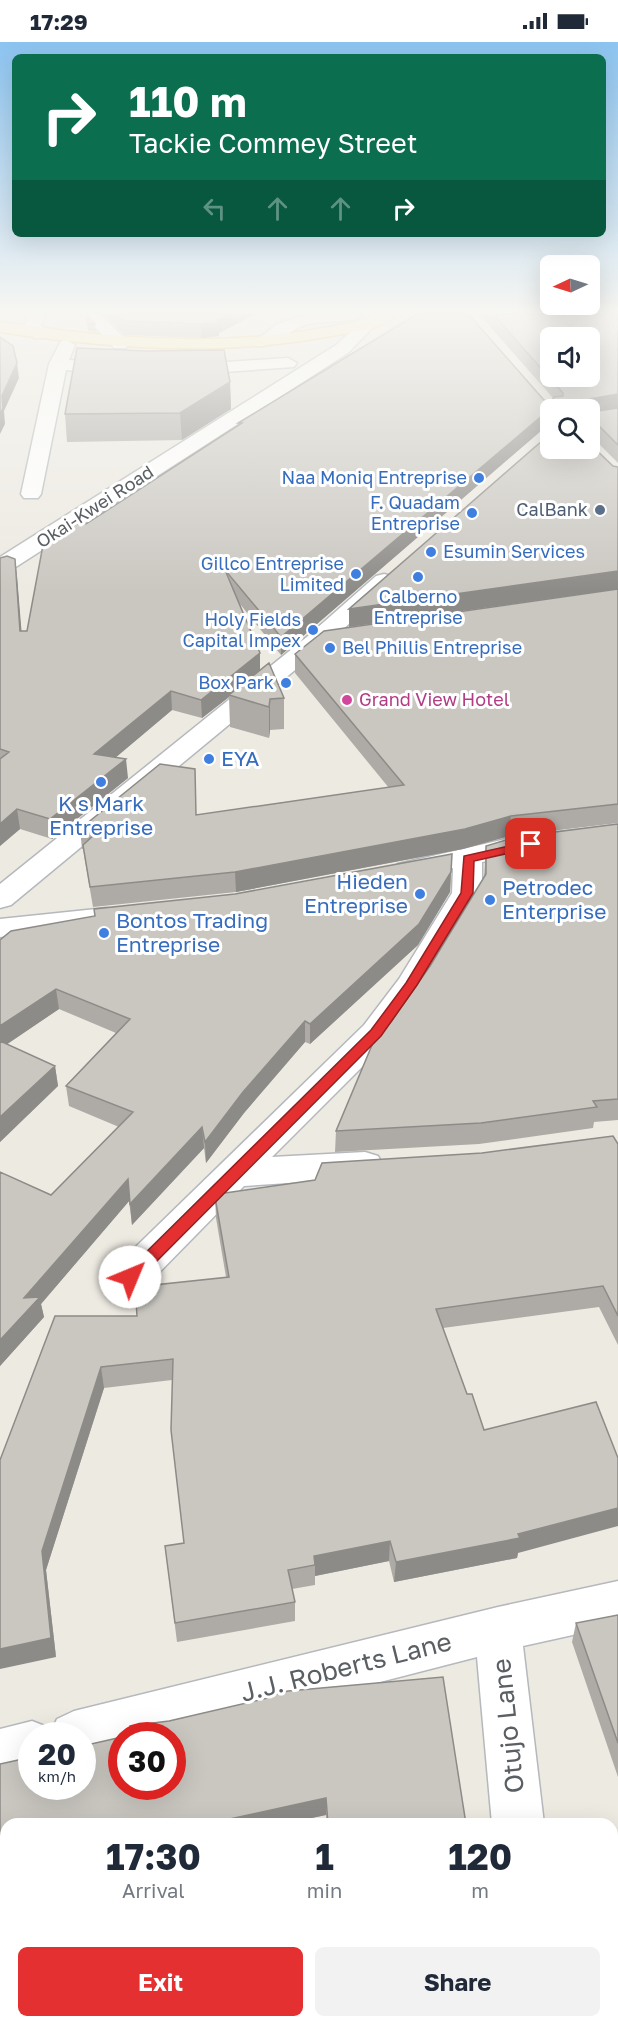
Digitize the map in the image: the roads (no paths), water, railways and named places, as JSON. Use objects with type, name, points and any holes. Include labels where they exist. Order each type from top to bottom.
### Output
[{"type":"street","points":[[31,494],[49,407]]},
{"type":"street","name":"Okai-Kwei Road","points":[[0,567],[252,407]]},
{"type":"street","points":[[0,899],[315,641],[406,562]]},
{"type":"street","points":[[315,641],[362,634]]},
{"type":"street","points":[[387,874],[468,859],[510,847],[618,832]]},
{"type":"street","points":[[130,1277],[376,1033],[411,985],[467,893],[468,859]]},
{"type":"street","points":[[0,928],[130,915]]},
{"type":"street","points":[[235,1173],[398,1163]]},
{"type":"street","name":"J.J. Roberts Lane","points":[[96,1730],[498,1629],[618,1603]]},
{"type":"street","name":"Otujo Lane","points":[[498,1629],[517,1818]]},
{"type":"street","points":[[0,1754],[18,1750]]},
{"type":"place","name":"Naa Moniq Entreprise","points":[[479,478]]},
{"type":"place","name":"CalBank","points":[[600,510]]},
{"type":"place","name":"F. Quadam Entreprise","points":[[472,513]]},
{"type":"place","name":"Esumin Services","points":[[431,552]]},
{"type":"place","name":"Gillco Entreprise Limited","points":[[356,574]]},
{"type":"place","name":"Calberno Entreprise","points":[[418,577]]},
{"type":"place","name":"Holy Fields Capital Impex","points":[[313,630]]},
{"type":"place","name":"Bel Phillis Entreprise","points":[[330,648]]},
{"type":"place","name":"Box Park","points":[[286,683]]},
{"type":"place","name":"Grand View Hotel","points":[[347,700]]},
{"type":"place","name":"EYA","points":[[209,759]]},
{"type":"place","name":"K s Mark Entreprise","points":[[101,782]]},
{"type":"place","name":"Hieden Entreprise","points":[[420,894]]},
{"type":"place","name":"Petrodec Enterprise","points":[[490,900]]},
{"type":"place","name":"Bontos Trading Entreprise","points":[[104,933]]}]
